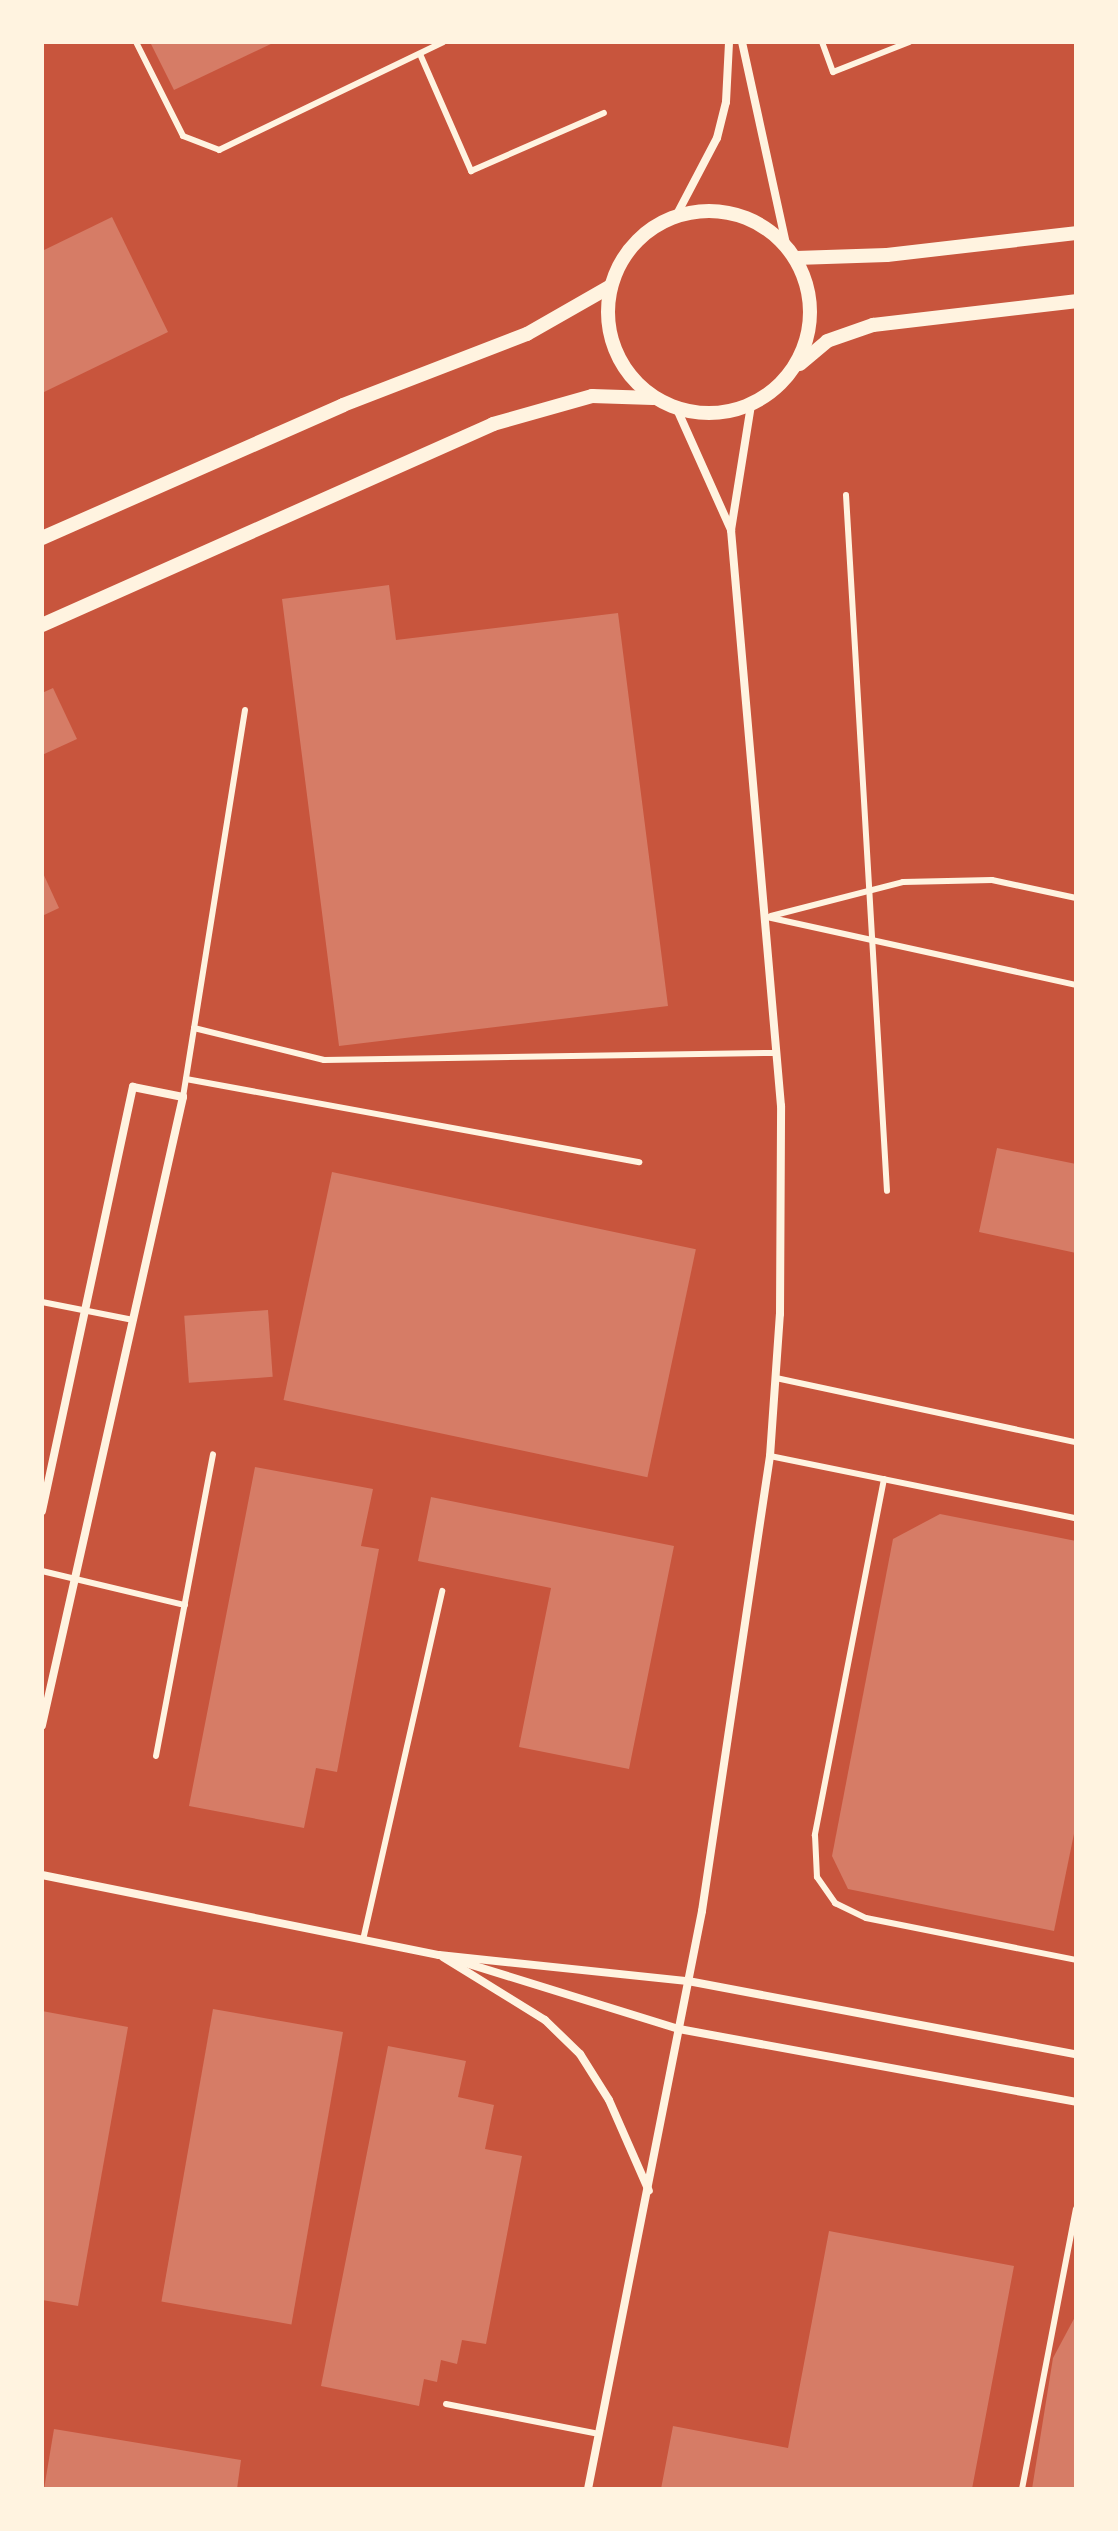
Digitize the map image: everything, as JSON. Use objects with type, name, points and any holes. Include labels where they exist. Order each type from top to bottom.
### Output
[{"type":"street","points":[[676,216],[717,138],[726,102],[729,42]]},
{"type":"street","points":[[742,42],[791,254],[809,291],[810,326],[791,373]]},
{"type":"street","points":[[653,398],[628,375],[615,352],[608,328],[611,286],[629,249],[650,229],[676,216],[729,213],[772,233],[791,254],[887,255],[1076,233]]},
{"type":"street","points":[[42,538],[343,405],[527,334],[611,286]]},
{"type":"street","points":[[42,625],[493,424],[592,396],[653,398],[676,407],[719,414],[751,405],[827,341],[873,325],[1076,301]]},
{"type":"street","points":[[588,2489],[649,2191],[729,1755],[770,1456],[783,1197],[777,1053],[731,530],[751,405]]},
{"type":"street","points":[[676,407],[731,530]]},
{"type":"street","points":[[42,1511],[133,1087],[183,1097],[42,1725]]},
{"type":"street","points":[[42,1875],[439,1955],[688,1981],[1076,2052]]},
{"type":"street","points":[[439,1955],[679,2029],[1076,2102]]},
{"type":"street","points":[[439,1955],[545,2020],[580,2054],[609,2100],[649,2191]]},
{"type":"lane","points":[[136,42],[183,136],[219,150],[443,42]]},
{"type":"lane","points":[[822,42],[833,72],[909,42]]},
{"type":"lane","points":[[420,54],[471,171],[604,113]]},
{"type":"lane","points":[[846,495],[887,1191]]},
{"type":"lane","points":[[183,1097],[245,710]]},
{"type":"lane","points":[[767,917],[903,882],[992,880],[1076,898]]},
{"type":"lane","points":[[767,917],[1076,985]]},
{"type":"lane","points":[[194,1028],[324,1060],[777,1053]]},
{"type":"lane","points":[[186,1079],[639,1162]]},
{"type":"lane","points":[[42,1302],[133,1320]]},
{"type":"lane","points":[[776,1378],[1075,1442]]},
{"type":"lane","points":[[156,1756],[213,1454]]},
{"type":"lane","points":[[770,1456],[1076,1518]]},
{"type":"lane","points":[[884,1479],[815,1835],[817,1877],[835,1903],[866,1918],[1076,1960]]},
{"type":"lane","points":[[42,1571],[185,1605]]},
{"type":"lane","points":[[363,1940],[442,1591]]},
{"type":"lane","points":[[1022,2489],[1076,2209]]},
{"type":"lane","points":[[446,2404],[599,2434]]},
{"type":"building","points":[[150,42],[275,42],[174,90]]},
{"type":"building","points":[[112,217],[168,332],[42,393],[42,251]]},
{"type":"building","points":[[389,585],[396,640],[618,613],[668,1006],[339,1046],[282,599]]},
{"type":"building","points":[[53,688],[77,739],[42,755],[42,693]]},
{"type":"building","points":[[42,871],[59,908],[42,916]]},
{"type":"building","points":[[997,1148],[1076,1164],[1076,1253],[979,1232]]},
{"type":"building","points":[[332,1172],[696,1249],[647,1477],[284,1400]]},
{"type":"building","points":[[268,1310],[273,1377],[189,1383],[184,1316]]},
{"type":"building","points":[[255,1467],[373,1489],[361,1546],[379,1549],[337,1772],[316,1768],[304,1828],[189,1806]]},
{"type":"building","points":[[431,1497],[674,1546],[629,1769],[519,1747],[551,1588],[418,1561]]},
{"type":"building","points":[[940,1514],[1076,1541],[1076,1824],[1054,1931],[848,1889],[832,1856],[893,1539]]},
{"type":"building","points":[[213,2009],[343,2032],[291,2324],[161,2301]]},
{"type":"building","points":[[42,2011],[128,2027],[78,2306],[42,2300]]},
{"type":"building","points":[[388,2046],[466,2061],[458,2097],[494,2105],[485,2149],[522,2156],[486,2344],[462,2340],[457,2364],[441,2360],[437,2382],[424,2379],[419,2406],[321,2386]]},
{"type":"building","points":[[829,2231],[1014,2266],[972,2489],[661,2489],[673,2426],[788,2448]]},
{"type":"building","points":[[1076,2315],[1076,2489],[1032,2489],[1053,2358]]},
{"type":"building","points":[[54,2429],[241,2460],[237,2489],[44,2489]]}]
